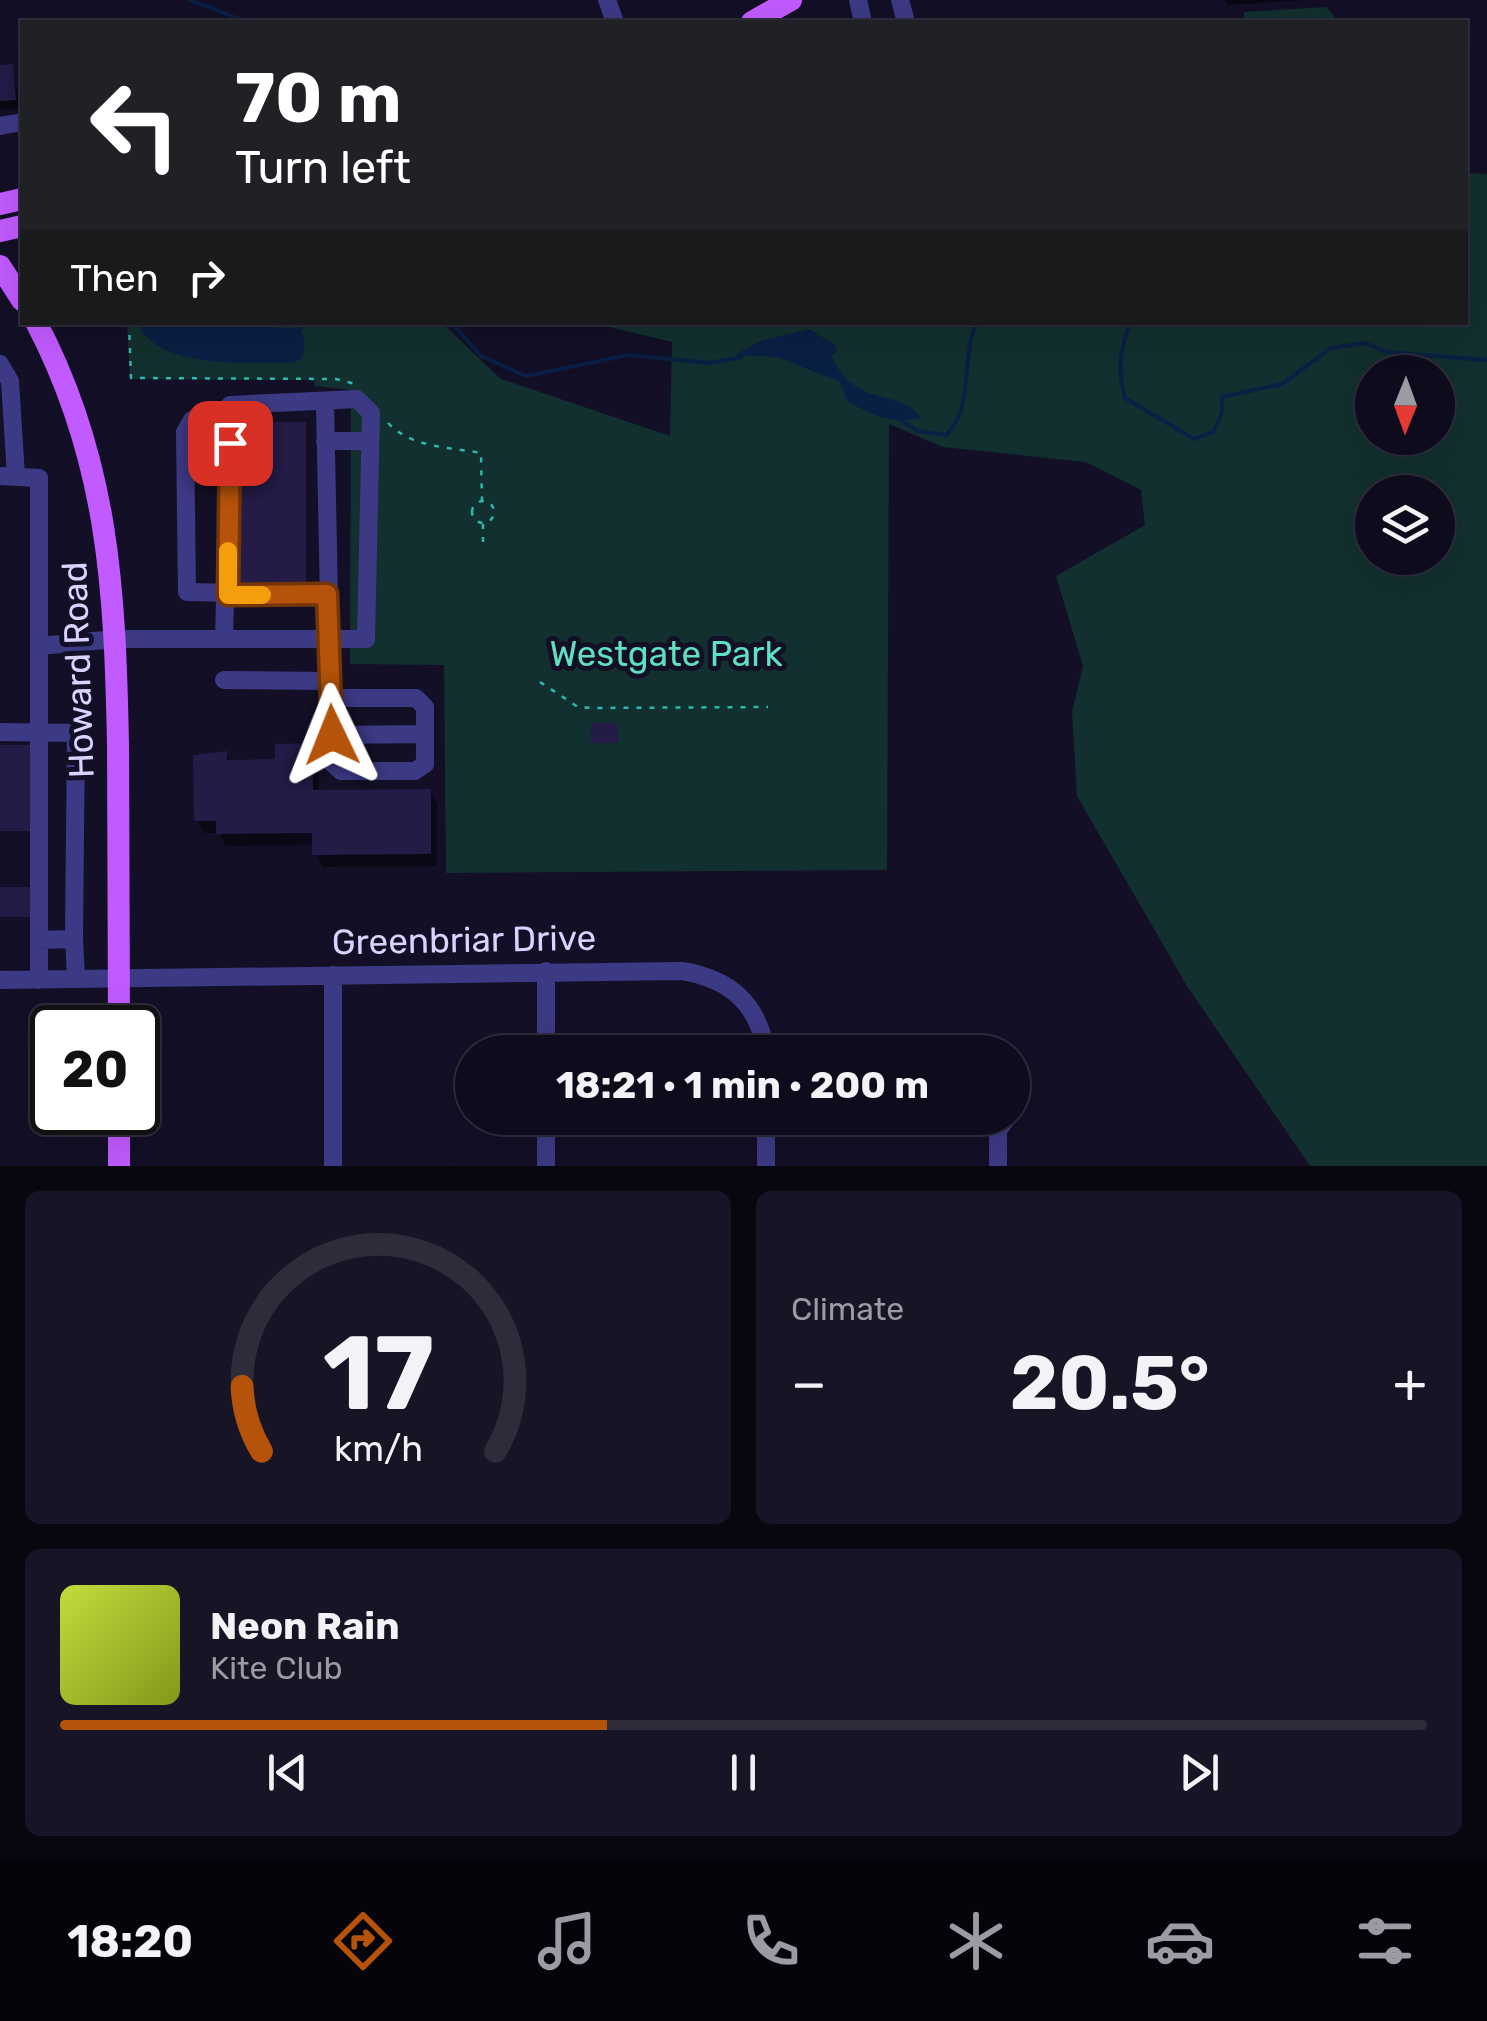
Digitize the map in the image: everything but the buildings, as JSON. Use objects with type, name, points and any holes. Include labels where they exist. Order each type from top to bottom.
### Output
[{"type":"main road","points":[[756,20],[792,0]]},
{"type":"main road","points":[[0,266],[20,297]]},
{"type":"main road","name":"Howard Road","points":[[38,325],[58,365],[94,470],[105,519],[116,639],[118,1005]]},
{"type":"main road","points":[[119,1135],[119,1166]]},
{"type":"street","points":[[0,364],[10,381],[8,476],[39,478],[38,980]]},
{"type":"street","points":[[39,646],[116,639],[366,640],[371,413],[356,399],[230,404]]},
{"type":"street","points":[[224,680],[330,689],[416,698],[425,707],[424,764],[416,771],[340,771],[332,762],[332,735],[330,689],[328,639],[327,594],[325,402]]},
{"type":"street","points":[[224,639],[230,404]]},
{"type":"street","points":[[230,404],[219,418],[192,420],[184,432],[184,584],[193,595],[327,594]]},
{"type":"street","points":[[326,441],[370,441]]},
{"type":"street","points":[[0,732],[76,733],[76,978]]},
{"type":"street","points":[[332,735],[425,734]]},
{"type":"street","points":[[39,940],[74,939]]},
{"type":"street","name":"Greenbriar Drive","points":[[0,980],[682,970],[706,975],[748,1002],[762,1035]]},
{"type":"street","points":[[546,971],[546,1035]]},
{"type":"street","points":[[333,975],[333,1166]]},
{"type":"street","points":[[546,1135],[546,1166]]},
{"type":"street","points":[[766,1135],[766,1166]]},
{"type":"street","points":[[998,1135],[998,1166]]},
{"type":"path","points":[[483,460],[490,460]]},
{"type":"path","points":[[483,523],[472,514],[482,501],[494,512],[483,523],[483,550]]},
{"type":"path","points":[[540,682],[578,707],[768,707]]},
{"type":"green space","points":[[1326,7],[1337,20],[1244,20],[1244,12]]},
{"type":"green space","name":"Westgate Park","points":[[1468,173],[1487,174],[1487,1166],[1310,1166],[1187,986],[1077,796],[1072,712],[1083,666],[1056,576],[1145,525],[1141,490],[1086,462],[943,447],[889,424],[887,870],[446,873],[444,665],[350,664],[351,390],[315,386],[314,380],[130,379],[127,325],[444,325],[501,379],[670,436],[672,342],[609,325],[1468,325]]},
{"type":"water","points":[[138,325],[300,329],[305,343],[302,358],[292,363],[252,363],[185,357],[149,339]]},
{"type":"water","points":[[809,329],[835,345],[837,351],[831,356],[853,384],[902,403],[921,418],[883,418],[848,402],[840,382],[778,357],[735,355],[760,341]]},
{"type":"waterway","points":[[190,0],[242,20]]},
{"type":"waterway","points":[[300,329],[303,325]]},
{"type":"waterway","points":[[454,325],[481,356],[526,376],[629,355],[709,363],[742,357]]},
{"type":"waterway","points":[[900,420],[918,431],[946,435],[955,424],[964,397],[976,325]]},
{"type":"waterway","points":[[1129,325],[1121,360],[1125,398],[1194,439],[1213,432],[1222,413],[1222,397],[1282,384],[1331,348],[1365,343],[1387,352],[1487,360]]},
{"type":"slow traffic","points":[[228,551],[228,595],[262,595]]},
{"type":"route","points":[[230,443],[228,595],[327,594],[332,735]]}]
